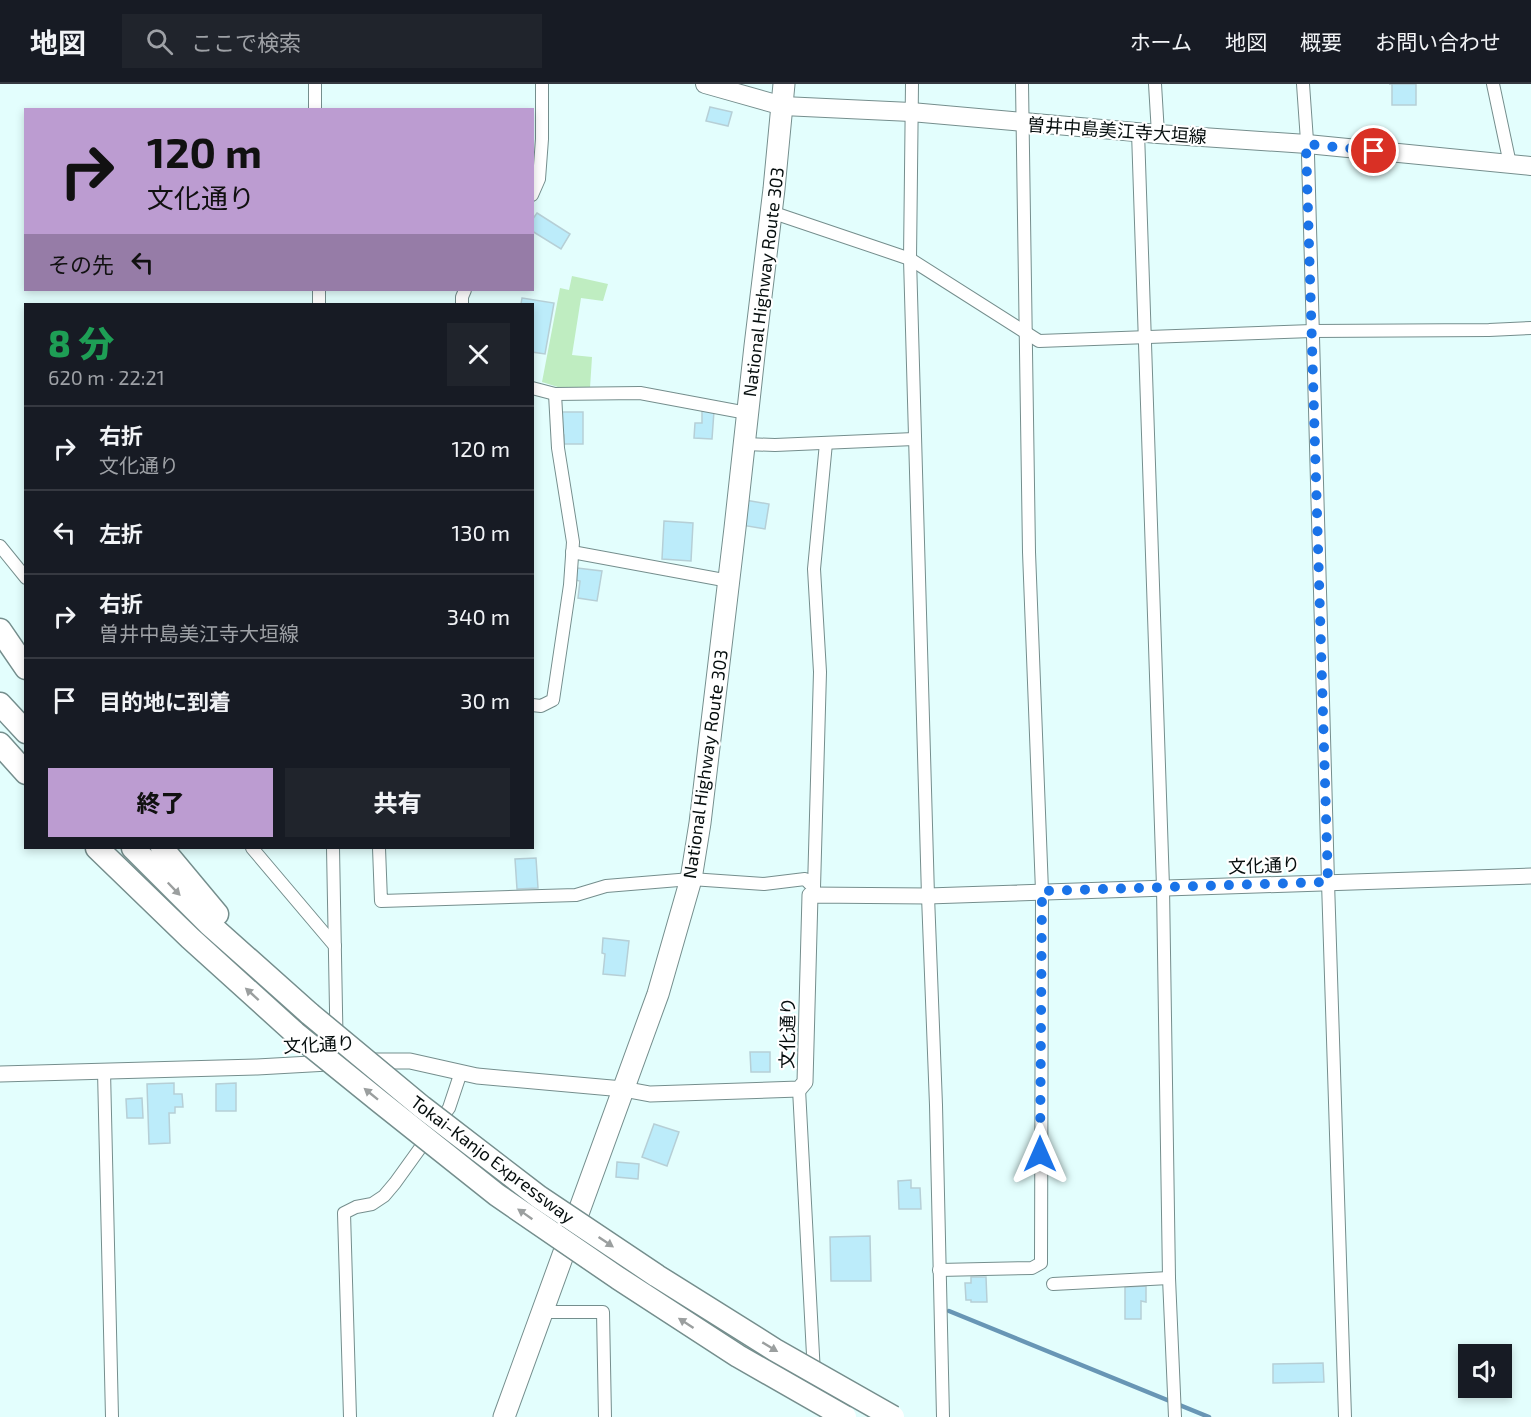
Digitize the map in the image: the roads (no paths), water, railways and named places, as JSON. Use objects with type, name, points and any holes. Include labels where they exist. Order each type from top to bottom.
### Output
[{"type":"highway","name":"National Highway Route 303","points":[[504,1417],[658,994],[691,879],[700,823],[729,581],[784,84]]},
{"type":"highway","points":[[0,630],[24,666]]},
{"type":"highway","points":[[0,704],[24,730]]},
{"type":"highway","points":[[0,744],[23,770]]},
{"type":"highway","points":[[0,751],[23,770]]},
{"type":"highway","name":"Tokai-Kanjo Expressway","points":[[98,849],[190,938],[296,1033],[506,1201],[618,1278],[738,1356],[845,1417]]},
{"type":"highway","name":"Tokai-Kanjo Expressway","points":[[134,849],[209,924],[310,1014],[422,1107],[539,1197],[755,1338],[893,1417]]},
{"type":"highway","points":[[163,849],[272,981]]},
{"type":"main road","name":"曽井中島美江寺大垣線","points":[[705,84],[783,106],[911,112],[1158,134],[1306,144],[1531,166]]},
{"type":"street","points":[[315,84],[315,108]]},
{"type":"street","points":[[534,190],[539,179],[542,84]]},
{"type":"street","points":[[912,84],[910,259],[914,439],[936,1105],[942,1417]]},
{"type":"street","points":[[939,1270],[1032,1268],[1041,1263],[1042,891],[1029,552],[1022,84]]},
{"type":"street","points":[[1155,84],[1158,134]]},
{"type":"street","points":[[1303,84],[1346,1417]]},
{"type":"street","points":[[1493,84],[1510,164]]},
{"type":"street","points":[[1138,132],[1163,887],[1170,1278],[1175,1417]]},
{"type":"street","points":[[771,212],[910,259],[1039,341],[1312,331],[1531,328]]},
{"type":"street","points":[[534,389],[555,394],[640,393],[747,413]]},
{"type":"street","points":[[534,705],[542,705],[553,700],[570,585],[573,542],[558,448],[555,394]]},
{"type":"street","points":[[745,444],[775,445],[914,439]]},
{"type":"street","points":[[379,849],[381,901],[576,895],[606,886],[691,879],[764,884],[805,879],[814,888],[820,672],[814,569],[826,443]]},
{"type":"street","points":[[0,546],[24,576]]},
{"type":"street","points":[[572,552],[729,581]]},
{"type":"street","points":[[253,849],[335,946]]},
{"type":"street","points":[[333,849],[337,1063]]},
{"type":"street","name":"文化通り","points":[[0,1074],[410,1061],[477,1076],[623,1089],[650,1094],[799,1089],[805,1082],[810,895],[928,896],[1531,876]]},
{"type":"street","points":[[104,1071],[112,1417]]},
{"type":"street","points":[[350,1417],[344,1214],[384,1196],[395,1183],[448,1108],[461,1072]]},
{"type":"street","points":[[799,1089],[817,1417]]},
{"type":"street","points":[[1053,1284],[1170,1278]]},
{"type":"street","points":[[542,1312],[603,1312],[605,1417]]},
{"type":"waterway","points":[[949,1311],[1209,1417]]}]
